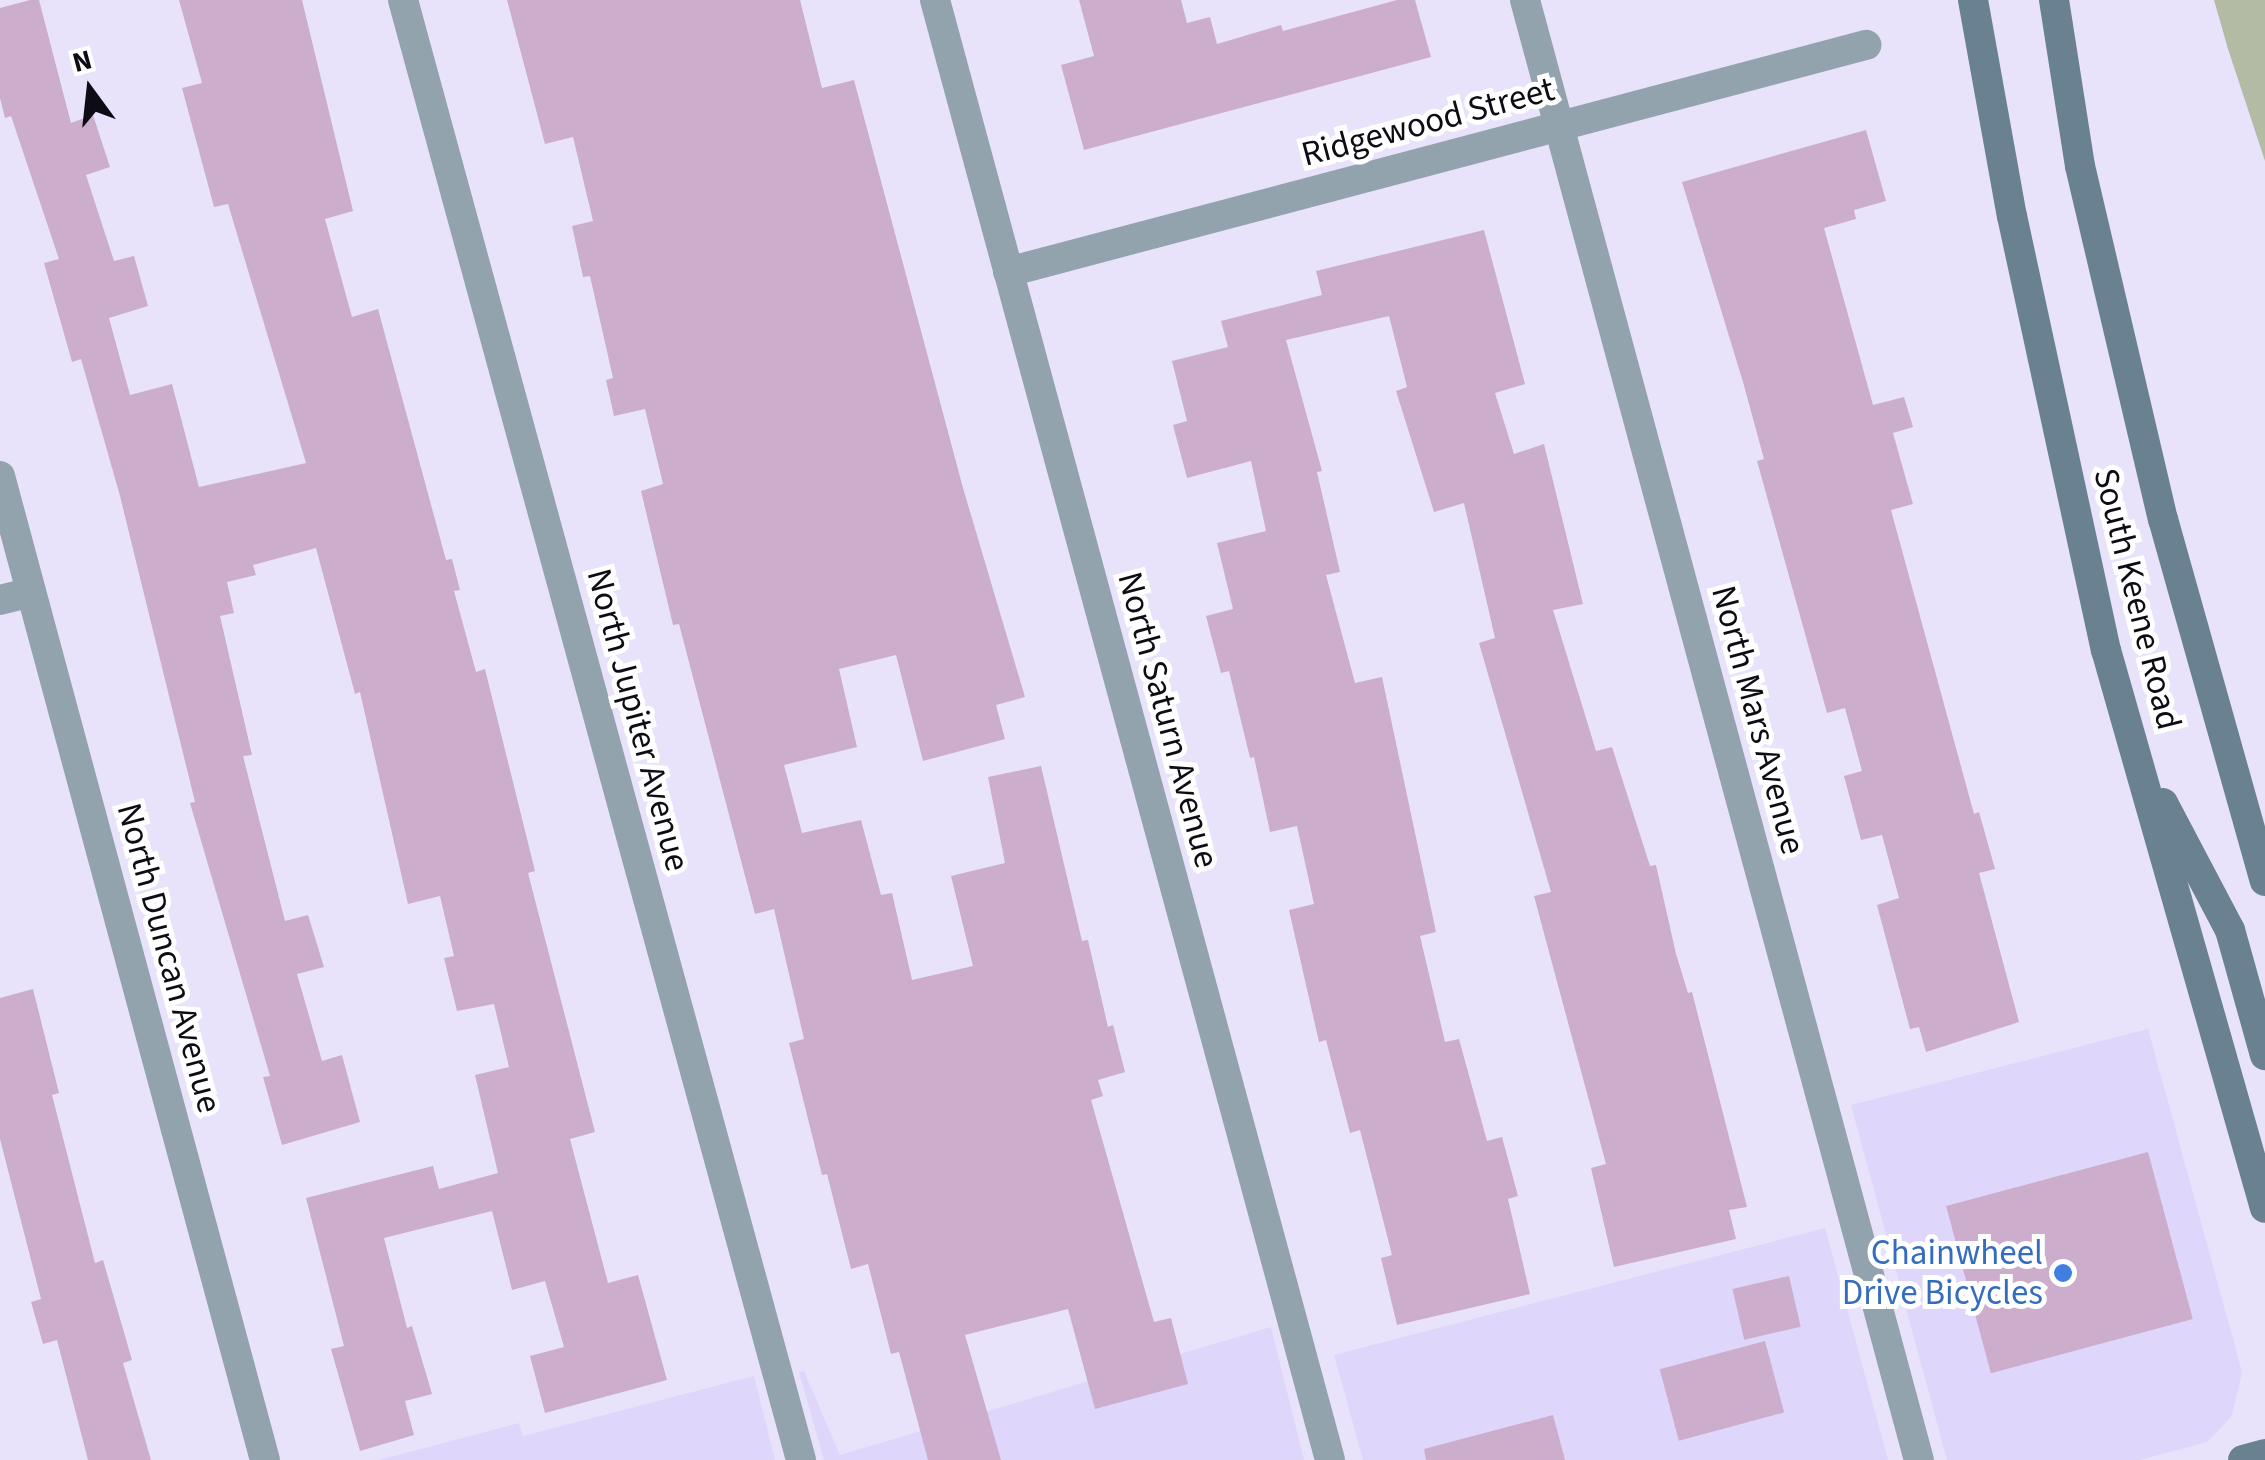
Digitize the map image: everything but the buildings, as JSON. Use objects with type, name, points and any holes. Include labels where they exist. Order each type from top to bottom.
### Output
[{"type":"main road","name":"South Keene Road","points":[[1973,0],[2020,254],[2106,650],[2265,1208]]},
{"type":"main road","name":"South Keene Road","points":[[2054,0],[2080,166],[2158,500],[2265,880]]},
{"type":"main road","points":[[2135,752],[2230,930],[2265,1054]]},
{"type":"main road","points":[[2243,1460],[2265,1454]]},
{"type":"street","name":"North Jupiter Avenue","points":[[402,0],[801,1460]]},
{"type":"street","name":"North Saturn Avenue","points":[[935,0],[1330,1460]]},
{"type":"street","name":"North Mars Avenue","points":[[1525,0],[1919,1460]]},
{"type":"street","name":"Ridgewood Street","points":[[1008,272],[1866,46]]},
{"type":"street","name":"North Duncan Avenue","points":[[0,476],[265,1460]]},
{"type":"street","points":[[0,600],[32,592]]},
{"type":"shaded area","points":[[2148,1029],[2242,1372],[2232,1416],[2207,1442],[2140,1460],[1947,1460],[1851,1105]]},
{"type":"shaded area","points":[[1825,1228],[1888,1460],[1363,1460],[1334,1355]]},
{"type":"shaded area","points":[[1271,1327],[1304,1460],[824,1460],[799,1372],[804,1371],[840,1455]]},
{"type":"shaded area","points":[[754,1376],[775,1460],[379,1460],[519,1423],[523,1436]]},
{"type":"green space","points":[[2214,0],[2265,0],[2265,161],[2228,49]]},
{"type":"place","name":"Chainwheel Drive Bicycles","points":[[2063,1273]]}]
